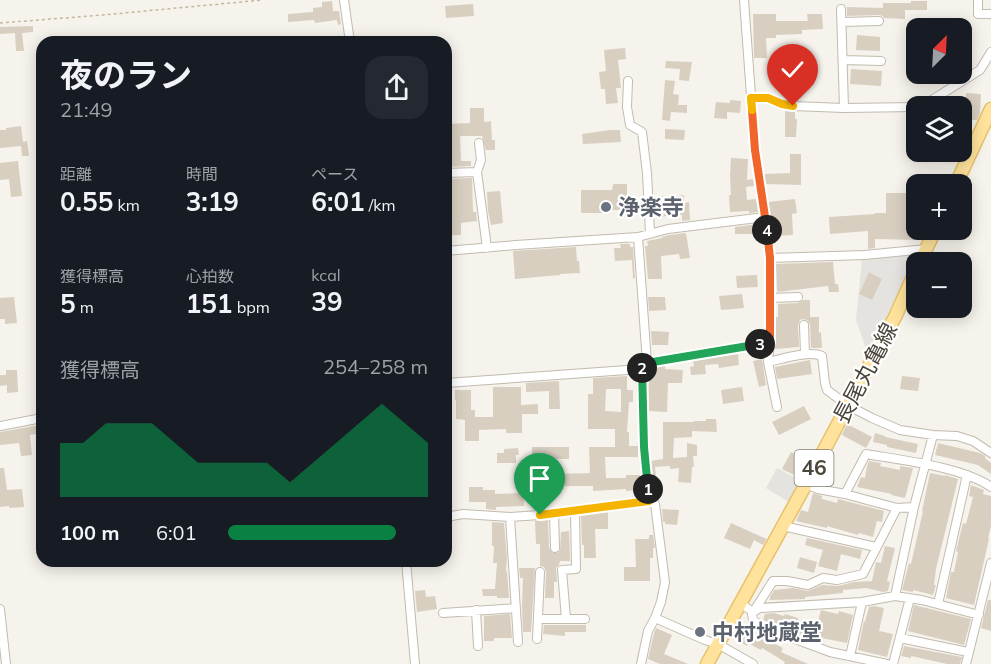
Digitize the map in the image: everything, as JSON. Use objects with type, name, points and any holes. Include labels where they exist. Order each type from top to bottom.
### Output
[{"type":"main road","points":[[961,174],[991,109]]},
{"type":"main road","points":[[925,252],[931,240]]},
{"type":"main road","name":"長尾丸亀線","points":[[707,664],[806,484],[906,292]]},
{"type":"street","points":[[344,0],[349,36]]},
{"type":"street","points":[[744,0],[755,150],[770,258],[768,362],[777,407]]},
{"type":"street","points":[[978,0],[978,14],[991,14]]},
{"type":"street","points":[[841,9],[844,108]]},
{"type":"street","points":[[842,22],[879,21]]},
{"type":"street","points":[[751,98],[768,98],[793,106],[916,107],[927,103],[980,70],[991,52]]},
{"type":"street","points":[[844,60],[881,61]]},
{"type":"street","points":[[628,81],[627,107],[630,126],[642,132],[650,233]]},
{"type":"street","points":[[479,143],[481,160],[477,172],[487,248]]},
{"type":"street","points":[[452,173],[477,172]]},
{"type":"street","points":[[452,251],[638,237],[668,229],[765,217]]},
{"type":"street","points":[[638,237],[644,366],[644,447],[649,501]]},
{"type":"street","points":[[770,258],[864,255],[927,249]]},
{"type":"street","points":[[770,298],[798,297]]},
{"type":"street","points":[[804,325],[805,354]]},
{"type":"street","points":[[452,382],[644,366],[770,342]]},
{"type":"street","points":[[768,362],[816,353],[822,356],[827,390],[847,405],[900,430],[933,435],[957,435],[973,441],[991,453]]},
{"type":"street","points":[[0,426],[36,419]]},
{"type":"street","points":[[895,596],[914,507],[933,435]]},
{"type":"street","points":[[845,494],[866,454],[967,475],[991,487]]},
{"type":"street","points":[[938,604],[967,475]]},
{"type":"street","points":[[806,484],[897,508],[914,507]]},
{"type":"street","points":[[452,516],[463,514],[510,517],[649,501],[655,504],[665,582],[661,603],[648,631],[641,664]]},
{"type":"street","points":[[887,664],[830,652],[763,627],[753,620],[753,612],[773,581],[808,585],[823,578],[837,579],[863,574],[897,508]]},
{"type":"street","points":[[566,619],[562,570],[576,569],[575,510]]},
{"type":"street","points":[[554,513],[555,549]]},
{"type":"street","points":[[510,517],[518,642]]},
{"type":"street","points":[[783,526],[876,547]]},
{"type":"street","points":[[966,664],[991,563]]},
{"type":"street","points":[[407,567],[415,664]]},
{"type":"street","points":[[537,639],[540,572]]},
{"type":"street","points":[[753,612],[760,608],[862,602],[895,596],[979,615]]},
{"type":"street","points":[[893,664],[910,598]]},
{"type":"street","points":[[850,656],[862,602]]},
{"type":"street","points":[[740,603],[753,612]]},
{"type":"street","points":[[443,613],[516,608]]},
{"type":"street","points":[[0,609],[6,664]]},
{"type":"street","points":[[476,610],[478,646]]},
{"type":"street","points":[[655,618],[718,644],[753,664]]},
{"type":"street","points":[[538,619],[585,619]]},
{"type":"street","points":[[900,638],[968,652]]},
{"type":"path","points":[[0,23],[261,0]]},
{"type":"shaded area","points":[[906,255],[906,278],[868,354],[856,320],[862,259]]},
{"type":"shaded area","points":[[777,468],[801,481],[789,502],[766,488]]},
{"type":"building","points":[[332,1],[333,11],[339,11],[341,24],[338,25],[337,20],[315,23],[314,20],[288,22],[288,14],[313,12],[313,8],[322,7],[322,2]]},
{"type":"building","points":[[911,1],[927,1],[927,10],[905,10],[905,19],[884,18],[879,15],[847,16],[847,7],[883,8],[883,3],[911,3]]},
{"type":"building","points":[[473,4],[474,16],[446,18],[445,6]]},
{"type":"building","points":[[753,14],[776,14],[776,21],[808,21],[807,14],[822,14],[823,29],[802,30],[802,34],[776,35],[776,38],[766,38],[767,58],[754,58]]},
{"type":"building","points":[[33,26],[33,32],[22,33],[24,51],[16,51],[15,33],[0,34],[0,27]]},
{"type":"building","points":[[857,35],[880,37],[880,51],[856,50]]},
{"type":"building","points":[[625,48],[626,59],[618,60],[621,88],[616,88],[618,103],[606,104],[605,89],[601,89],[599,72],[606,71],[604,50]]},
{"type":"building","points":[[666,61],[692,62],[689,81],[679,80],[680,69],[665,68]]},
{"type":"building","points":[[851,69],[882,71],[881,86],[850,84]]},
{"type":"building","points":[[665,80],[675,81],[673,94],[679,95],[678,105],[687,105],[687,113],[671,112],[670,121],[662,120]]},
{"type":"building","points":[[966,93],[981,94],[980,113],[977,120],[972,120],[972,96],[966,96]]},
{"type":"building","points":[[730,100],[741,101],[740,113],[727,112],[727,119],[714,118],[716,102],[730,103]]},
{"type":"building","points":[[470,108],[484,108],[484,122],[491,121],[495,150],[486,150],[482,136],[460,136],[461,161],[471,161],[471,166],[452,167],[452,124],[470,123]]},
{"type":"building","points":[[785,111],[795,112],[796,137],[785,137]]},
{"type":"building","points":[[21,126],[23,142],[27,141],[29,156],[22,156],[21,146],[0,148],[0,130]]},
{"type":"building","points":[[665,129],[685,130],[684,140],[665,139]]},
{"type":"building","points":[[620,130],[621,142],[583,144],[582,134]]},
{"type":"building","points":[[790,154],[801,154],[801,185],[766,184],[764,174],[790,173]]},
{"type":"building","points":[[731,158],[748,159],[747,180],[753,179],[754,186],[746,187],[747,200],[756,199],[758,212],[730,212]]},
{"type":"building","points":[[18,161],[22,196],[11,197],[9,179],[0,180],[0,163]]},
{"type":"building","points":[[472,178],[473,212],[476,212],[477,221],[461,223],[461,235],[452,235],[452,179]]},
{"type":"building","points":[[613,184],[627,184],[630,207],[622,207],[622,210],[605,210],[605,213],[581,213],[581,190],[612,190]]},
{"type":"building","points":[[500,191],[503,223],[491,225],[487,192]]},
{"type":"building","points":[[886,193],[906,193],[906,240],[875,239],[875,248],[868,249],[868,231],[830,234],[829,217],[886,213]]},
{"type":"building","points":[[684,195],[684,203],[689,202],[690,220],[682,221],[682,215],[655,217],[654,196]]},
{"type":"building","points":[[795,199],[797,213],[792,214],[793,235],[773,236],[768,202]]},
{"type":"building","points":[[759,224],[761,234],[735,234],[735,227]]},
{"type":"building","points":[[686,233],[690,258],[680,259],[679,254],[661,256],[662,279],[648,279],[645,246],[648,246],[647,241]]},
{"type":"building","points":[[620,244],[630,244],[630,247],[633,247],[635,278],[633,279],[632,260],[615,261],[614,248],[621,248]]},
{"type":"building","points":[[576,247],[580,273],[515,279],[513,251]]},
{"type":"building","points":[[833,262],[835,284],[838,284],[839,292],[829,292],[828,286],[778,292],[776,264]]},
{"type":"building","points":[[869,272],[882,279],[872,300],[859,294]]},
{"type":"building","points":[[757,275],[758,287],[737,288],[736,276]]},
{"type":"building","points":[[742,294],[744,308],[721,310],[719,296]]},
{"type":"building","points":[[14,297],[17,323],[5,324],[5,319],[0,319],[0,298]]},
{"type":"building","points":[[648,297],[665,297],[666,310],[649,311]]},
{"type":"building","points":[[810,300],[810,317],[819,317],[822,348],[811,348],[810,324],[803,319],[798,325],[799,347],[775,349],[778,304],[798,303]]},
{"type":"building","points":[[651,331],[669,332],[668,345],[652,345]]},
{"type":"building","points":[[738,354],[739,365],[719,368],[718,364],[705,365],[706,374],[691,375],[690,367],[694,366],[693,361]]},
{"type":"building","points":[[762,359],[766,385],[759,387],[753,361]]},
{"type":"building","points":[[810,360],[812,374],[777,379],[775,367]]},
{"type":"building","points":[[665,366],[665,369],[683,370],[682,383],[668,383],[667,412],[649,411],[650,369]]},
{"type":"building","points":[[6,370],[17,370],[18,392],[7,393],[7,385],[0,386],[0,375],[6,375]]},
{"type":"building","points":[[627,376],[627,390],[633,390],[633,402],[629,402],[627,432],[629,432],[629,446],[638,446],[638,457],[605,457],[606,478],[640,475],[640,490],[593,491],[593,486],[571,486],[550,487],[550,491],[534,492],[534,479],[553,479],[553,474],[590,473],[589,447],[615,447],[615,429],[588,429],[588,394],[593,394],[593,378]],"holes":[[[606,389],[621,389],[621,412],[605,411]]]},
{"type":"building","points":[[902,376],[920,378],[918,391],[900,389]]},
{"type":"building","points":[[559,381],[560,409],[549,409],[549,391],[526,392],[526,383]]},
{"type":"building","points":[[493,387],[521,387],[521,405],[538,404],[538,414],[522,414],[522,433],[506,433],[506,429],[479,430],[479,441],[465,441],[465,420],[456,419],[455,390],[471,390],[471,410],[475,410],[475,417],[493,417]]},
{"type":"building","points":[[742,387],[744,401],[723,404],[721,390]]},
{"type":"building","points":[[804,406],[811,419],[779,435],[772,422]]},
{"type":"building","points":[[706,419],[716,419],[717,432],[692,431],[692,437],[674,438],[673,458],[687,457],[687,443],[697,445],[697,456],[693,456],[694,467],[692,467],[691,483],[678,482],[679,468],[670,469],[670,466],[655,467],[656,476],[653,476],[651,461],[663,459],[663,422],[694,422],[706,421]]},
{"type":"building","points":[[847,424],[872,437],[866,448],[842,435]]},
{"type":"building","points":[[36,426],[36,434],[30,435],[32,455],[21,456],[19,443],[0,445],[0,432]]},
{"type":"building","points":[[875,433],[918,444],[916,453],[873,442]]},
{"type":"building","points":[[938,443],[980,453],[991,463],[991,474],[978,465],[935,455]]},
{"type":"building","points":[[532,447],[569,447],[569,459],[532,457]]},
{"type":"building","points":[[518,448],[519,455],[516,455],[516,463],[497,463],[497,453],[504,453],[504,449]]},
{"type":"building","points":[[791,452],[809,461],[800,478],[782,469]]},
{"type":"building","points":[[869,461],[900,470],[900,466],[913,468],[905,498],[857,487],[861,477],[865,478]]},
{"type":"building","points":[[0,468],[4,468],[7,490],[22,489],[24,507],[0,507]]},
{"type":"building","points":[[930,473],[958,479],[936,569],[934,585],[936,585],[933,595],[902,590],[909,563],[911,564]]},
{"type":"building","points":[[971,485],[984,490],[983,494],[991,496],[989,539],[974,605],[946,598],[951,572],[954,572],[958,552],[956,551],[963,523],[966,524],[973,497],[969,496]]},
{"type":"building","points":[[469,487],[495,490],[495,494],[523,493],[524,506],[486,509],[486,502],[469,502]]},
{"type":"building","points":[[813,493],[822,496],[822,499],[837,503],[838,499],[884,511],[882,522],[877,521],[873,537],[796,521],[801,510],[808,512]]},
{"type":"building","points":[[662,509],[679,510],[677,525],[663,522]]},
{"type":"building","points":[[608,512],[608,529],[595,529],[596,558],[584,558],[581,516]]},
{"type":"building","points":[[548,520],[549,548],[553,553],[558,553],[560,550],[561,532],[569,531],[570,561],[560,561],[556,568],[557,582],[554,582],[554,598],[545,598],[546,572],[544,567],[540,566],[540,544],[536,544],[535,521]]},
{"type":"building","points":[[492,522],[504,523],[509,598],[483,596],[482,589],[495,589],[497,563],[493,563]]},
{"type":"building","points":[[731,523],[767,539],[763,545],[754,540],[750,549],[724,538]]},
{"type":"building","points":[[649,535],[653,535],[655,548],[653,548],[653,558],[650,558],[650,581],[624,581],[624,567],[636,567],[635,539],[649,539]]},
{"type":"building","points":[[807,538],[862,550],[860,559],[841,554],[837,571],[818,566],[823,550],[805,545]]},
{"type":"building","points":[[885,546],[895,548],[887,581],[890,582],[888,591],[866,588],[843,590],[843,593],[805,597],[805,599],[770,600],[774,590],[793,588],[808,591],[822,585],[838,586],[872,581],[876,562],[881,563]]},
{"type":"building","points":[[800,557],[817,562],[814,573],[797,568]]},
{"type":"building","points":[[519,568],[535,568],[531,632],[523,632],[523,578],[520,578]]},
{"type":"building","points":[[425,590],[426,597],[435,596],[437,609],[417,612],[415,591]]},
{"type":"building","points":[[988,600],[991,600],[991,631],[981,628]]},
{"type":"building","points":[[914,605],[971,619],[964,645],[908,631]]},
{"type":"building","points":[[869,607],[884,608],[879,631],[893,634],[887,657],[858,650]]},
{"type":"building","points":[[821,610],[853,615],[847,643],[796,633],[797,630],[763,620],[765,614],[774,613],[784,616],[785,614],[817,625]]},
{"type":"building","points":[[510,614],[512,638],[494,638],[494,641],[484,641],[484,616]]},
{"type":"building","points":[[544,625],[586,625],[586,632],[565,632],[565,636],[543,634]]},
{"type":"building","points":[[741,626],[783,648],[781,652],[808,664],[784,664],[785,662],[762,648],[761,650],[748,643],[747,646],[734,639]]},
{"type":"building","points":[[656,628],[672,635],[664,654],[688,664],[660,664],[648,659]]},
{"type":"building","points":[[904,646],[962,657],[960,664],[947,664],[911,656],[911,658],[901,656]]},
{"type":"place","name":"浄楽寺","points":[[606,207]]},
{"type":"place","name":"中村地蔵堂","points":[[700,632]]},
{"type":"route","points":[[540,515],[649,501],[641,369],[647,363],[770,342],[770,258],[755,150],[751,98],[768,98],[793,106]]}]
